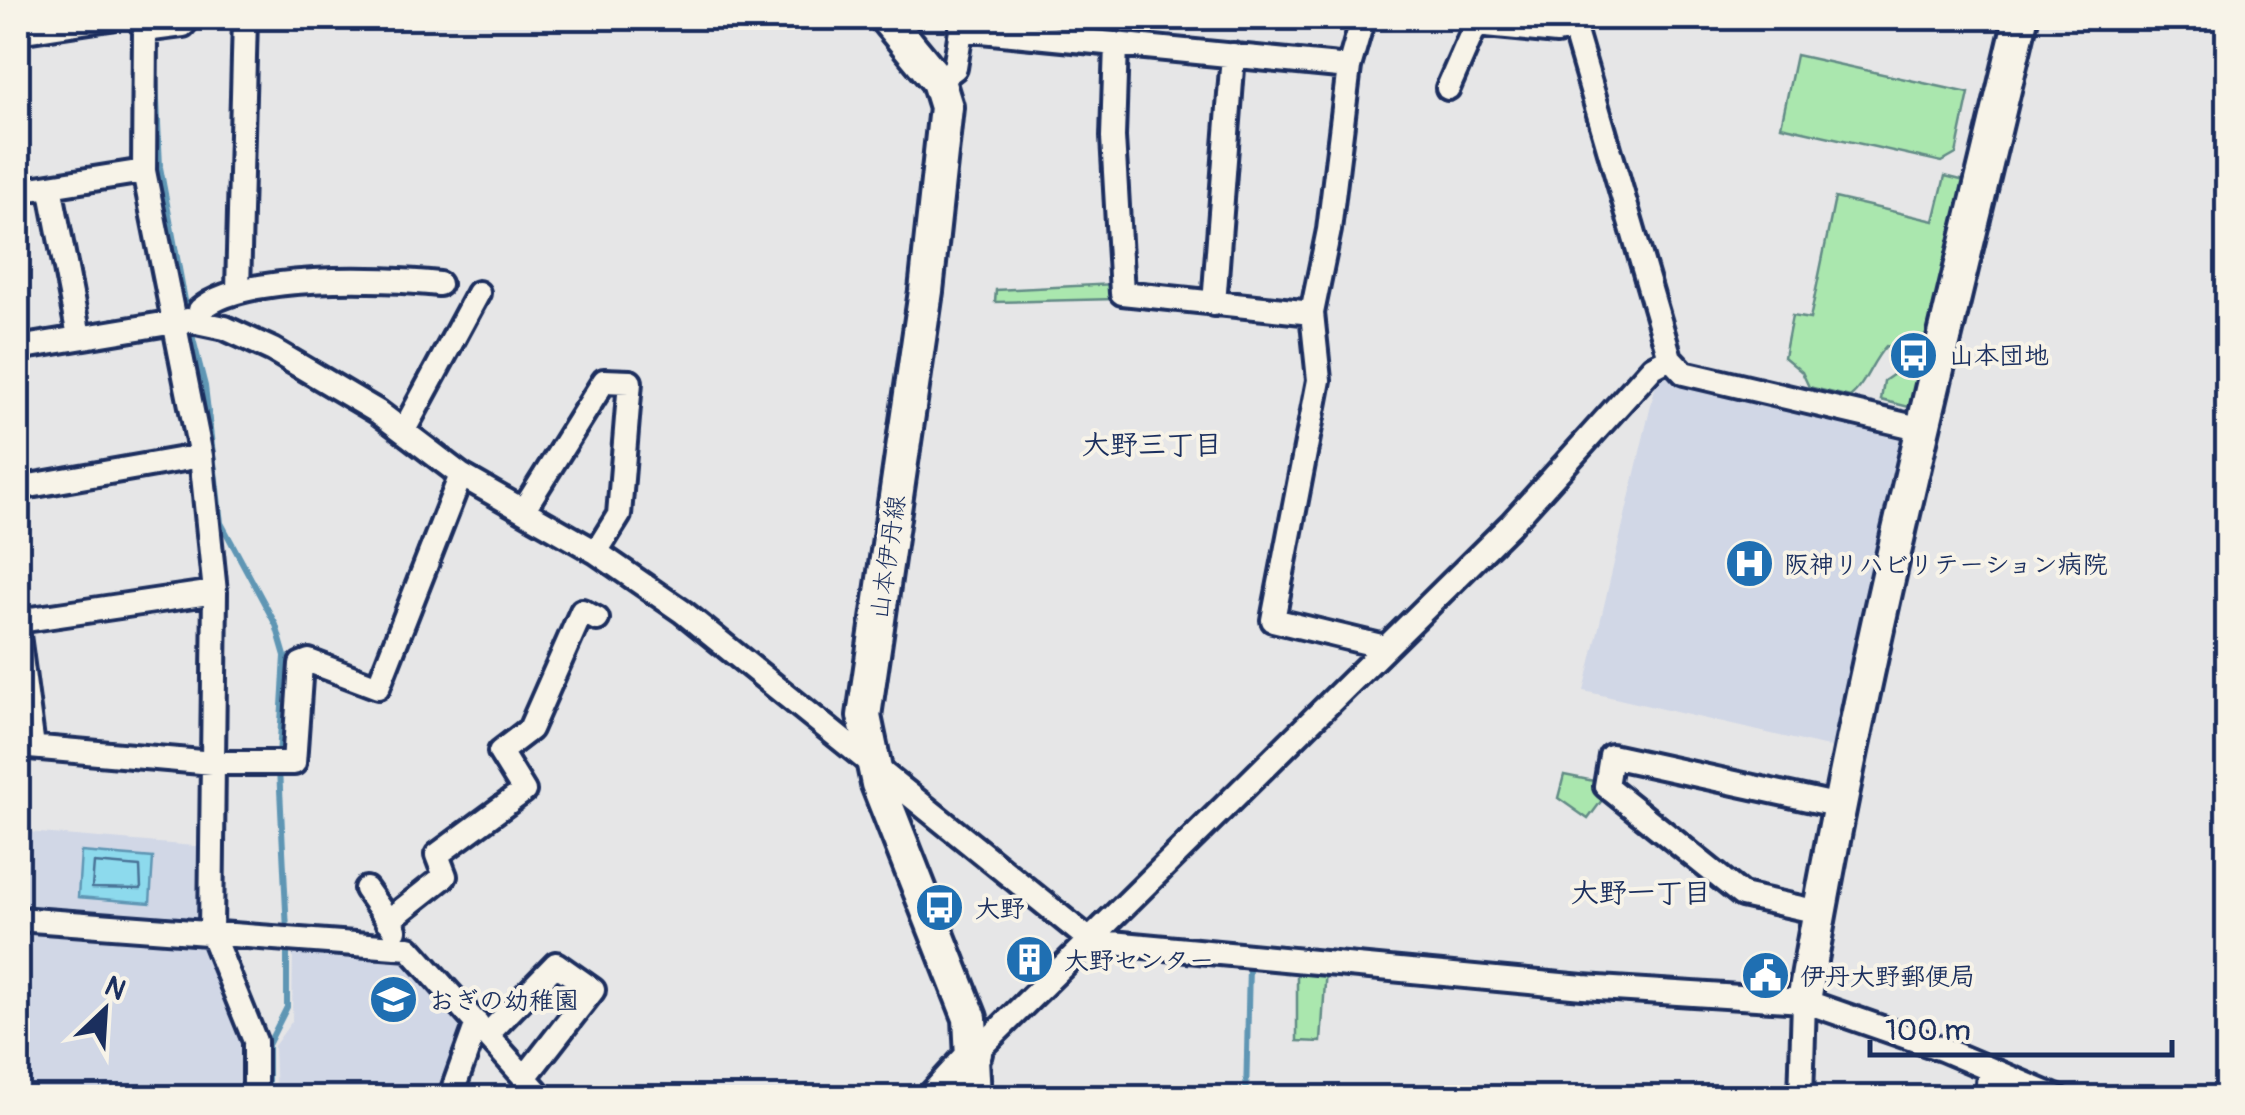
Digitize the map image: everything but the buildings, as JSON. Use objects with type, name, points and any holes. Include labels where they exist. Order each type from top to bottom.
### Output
[{"type":"main road","points":[[886,18],[938,81]]},
{"type":"main road","points":[[1804,1001],[1840,806],[1923,429],[2021,18]]},
{"type":"main road","name":"山本伊丹線","points":[[938,81],[946,107],[926,291],[864,716],[871,764],[966,1007],[975,1053],[974,1098]]},
{"type":"main road","points":[[934,1098],[975,1053]]},
{"type":"street","points":[[18,32],[110,18]]},
{"type":"street","points":[[188,18],[182,25],[142,24],[144,171],[188,321],[215,592],[211,932],[255,1041],[255,1098]]},
{"type":"street","points":[[238,290],[245,18]]},
{"type":"street","points":[[1363,18],[1349,66],[1324,264],[1312,312],[1319,380],[1272,620],[1385,647]]},
{"type":"street","points":[[938,81],[955,68],[962,23],[1116,44],[1349,66]]},
{"type":"street","points":[[1448,88],[1476,24],[1558,32],[1572,23],[1670,358],[1684,373],[1923,429]]},
{"type":"street","points":[[1116,44],[1114,137],[1122,293],[1312,312]]},
{"type":"street","points":[[1214,304],[1233,55]]},
{"type":"street","points":[[18,191],[144,171]]},
{"type":"street","points":[[50,186],[79,336]]},
{"type":"street","points":[[188,321],[211,300],[238,290],[348,280],[439,284]]},
{"type":"street","points":[[404,430],[478,294]]},
{"type":"street","points":[[18,348],[188,321],[272,350],[404,430],[462,475],[596,552],[683,612],[1091,941],[1583,988],[1804,1001],[1942,1049],[2058,1098]]},
{"type":"street","points":[[975,1053],[1524,510],[1653,367],[1670,358]]},
{"type":"street","points":[[524,509],[604,380],[630,382],[619,515],[596,552]]},
{"type":"street","points":[[18,488],[201,456]]},
{"type":"street","points":[[18,635],[25,747],[213,763],[294,763],[301,664],[309,661],[378,687],[462,475]]},
{"type":"street","points":[[18,621],[215,592]]},
{"type":"street","points":[[388,921],[445,876],[433,850],[524,791],[500,752],[530,729],[582,612],[598,618]]},
{"type":"street","points":[[1819,912],[1742,895],[1606,786],[1611,756],[1840,806]]},
{"type":"street","points":[[366,889],[410,948],[544,1098]]},
{"type":"street","points":[[18,919],[410,948]]},
{"type":"street","points":[[450,1098],[483,1028],[556,964],[593,990],[526,1076]]},
{"type":"street","points":[[1801,1098],[1804,1001]]},
{"type":"street","points":[[1987,1098],[1989,1071]]},
{"type":"shaded area","name":"阪神リハビリテーション病院","points":[[1658,375],[1912,437],[1841,750],[1584,691]]},
{"type":"shaded area","points":[[28,832],[206,847],[247,1038],[248,1097],[18,1098],[18,924]]},
{"type":"shaded area","points":[[293,948],[412,958],[473,1025],[444,1097],[276,1097],[274,1046],[292,1021]]},
{"type":"green space","points":[[1796,55],[1969,93],[1956,154],[1942,162],[1781,126]]},
{"type":"green space","points":[[1945,176],[1973,183],[1933,352],[1886,346],[1850,397],[1809,387],[1802,372],[1784,357],[1792,316],[1810,319],[1835,198],[1934,221]]},
{"type":"green space","points":[[1115,284],[1115,299],[995,302],[996,290]]},
{"type":"green space","points":[[1907,365],[1924,370],[1917,409],[1881,400],[1884,381]]},
{"type":"green space","points":[[1564,775],[1599,782],[1597,792],[1605,796],[1588,819],[1558,798]]},
{"type":"green space","points":[[1303,967],[1326,968],[1321,1042],[1297,1041],[1297,976]]},
{"type":"water","points":[[81,852],[153,858],[150,903],[78,897]]},
{"type":"waterway","points":[[156,79],[160,167],[187,311]]},
{"type":"waterway","points":[[191,331],[205,386],[221,523],[276,625],[285,656],[279,757]]},
{"type":"waterway","points":[[279,769],[287,931]]},
{"type":"waterway","points":[[268,1098],[268,1045],[287,1007],[287,944]]},
{"type":"waterway","points":[[1246,1098],[1249,965]]},
{"type":"place","name":"山本団地","points":[[1914,355]]},
{"type":"place","name":"阪神リハビリテーション病院","points":[[1749,564]]},
{"type":"place","name":"大野","points":[[940,908]]},
{"type":"place","name":"大野センター","points":[[1029,960]]},
{"type":"place","name":"伊丹大野郵便局","points":[[1765,976]]},
{"type":"place","name":"おぎの幼稚園","points":[[394,1000]]},
{"type":"district","name":"大野三丁目","points":[[1152,444]]},
{"type":"district","name":"大野一丁目","points":[[1641,892]]}]
